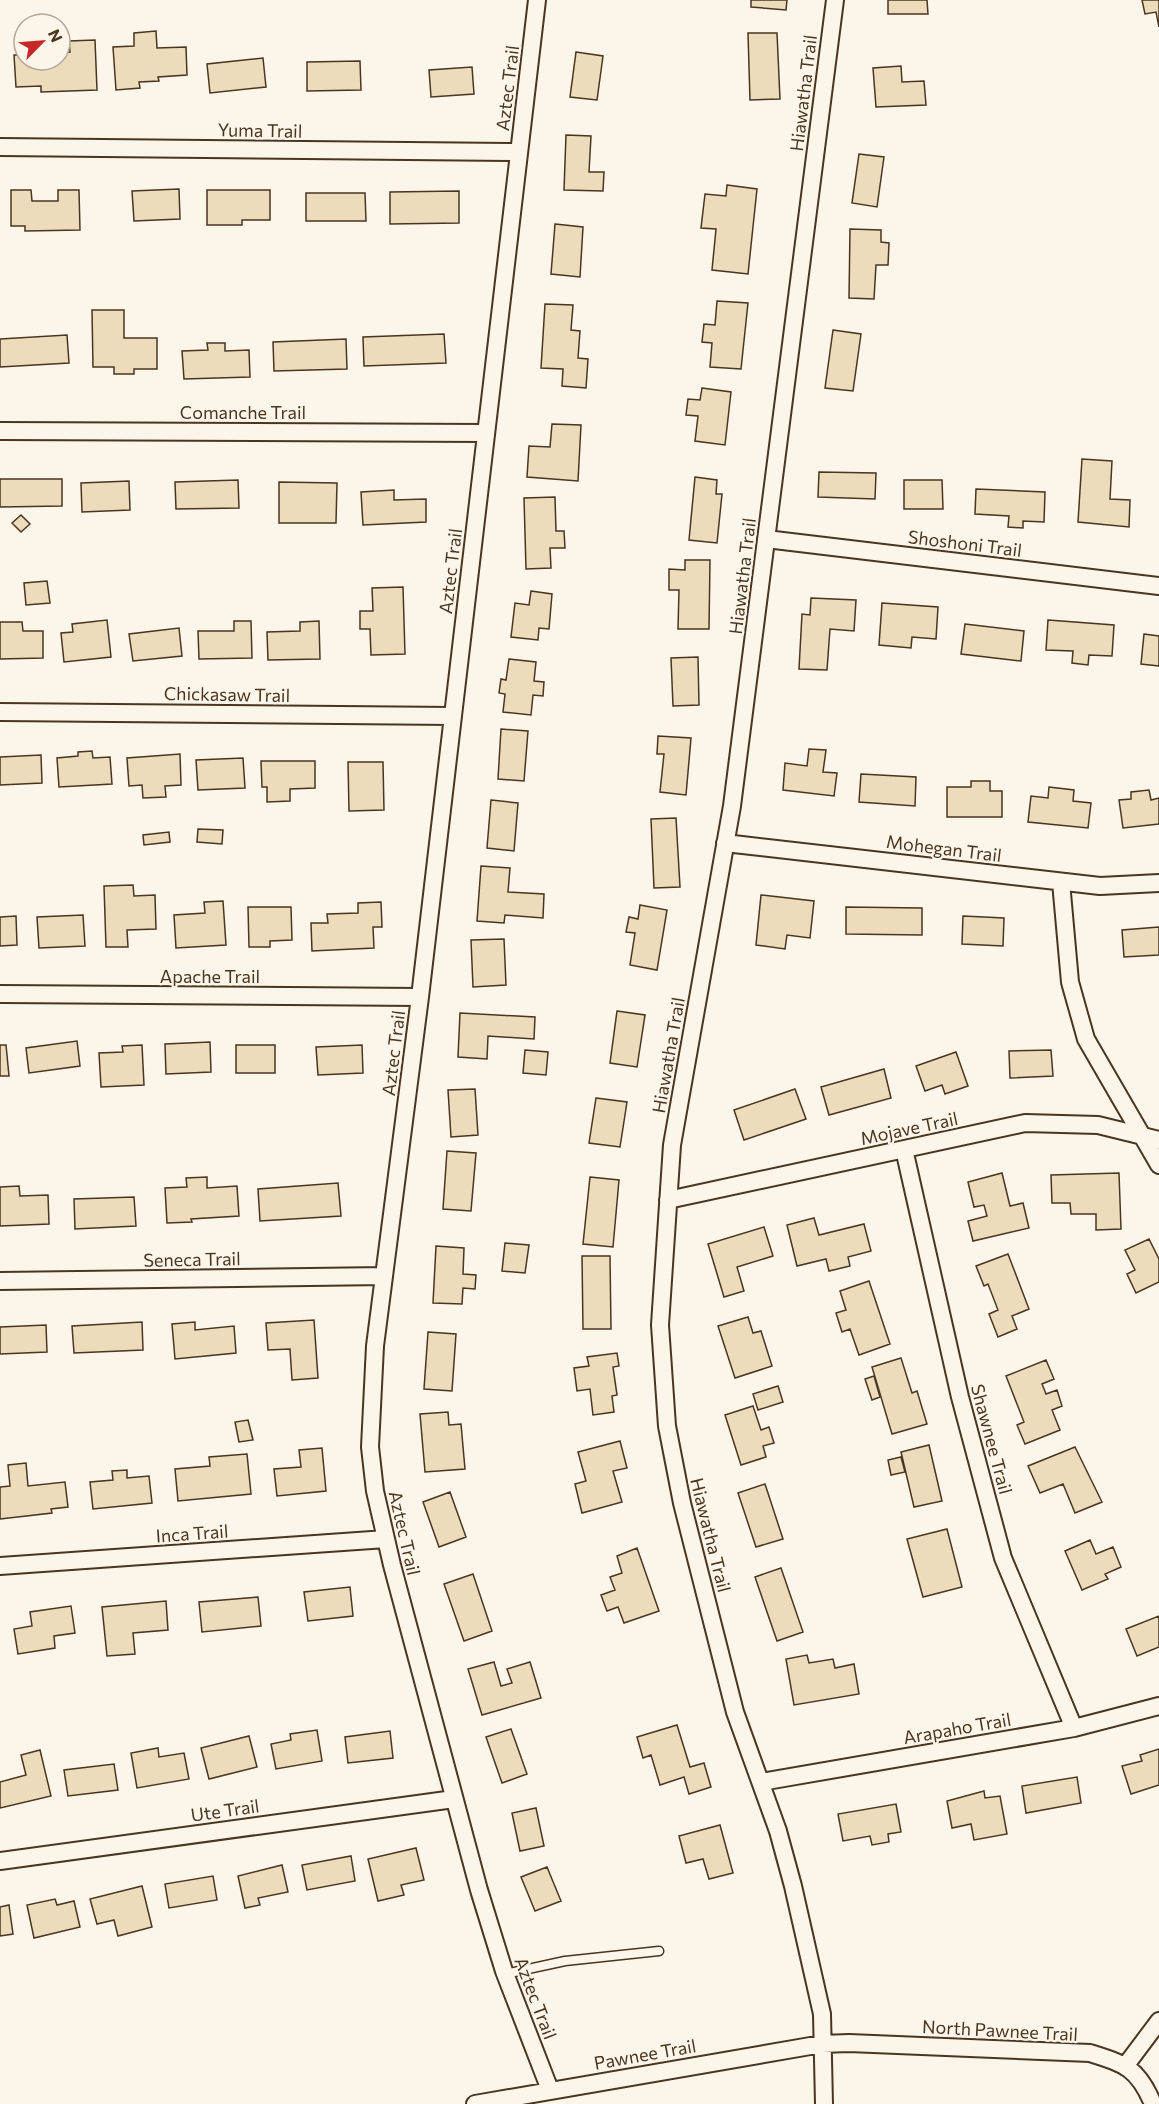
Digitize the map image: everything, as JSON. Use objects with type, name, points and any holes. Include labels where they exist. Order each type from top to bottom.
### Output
[{"type":"street","name":"Aztec Trail","points":[[537,0],[420,997],[384,1276],[372,1390],[370,1447],[375,1491],[386,1539],[479,1890],[505,1974],[550,2090]]},
{"type":"street","name":"Hiawatha Trail","points":[[824,2104],[822,2014],[793,1886],[761,1782],[735,1712],[682,1503],[667,1426],[660,1324],[672,1144],[725,843],[835,0]]},
{"type":"street","name":"Yuma Trail","points":[[0,147],[519,152]]},
{"type":"street","name":"Comanche Trail","points":[[0,431],[486,433]]},
{"type":"street","name":"Shoshoni Trail","points":[[766,539],[1159,586]]},
{"type":"street","name":"Chickasaw Trail","points":[[0,712],[453,716]]},
{"type":"street","name":"Mohegan Trail","points":[[725,843],[1100,886],[1159,883]]},
{"type":"street","points":[[1061,882],[1070,982],[1086,1040],[1159,1166]]},
{"type":"street","name":"Apache Trail","points":[[0,994],[420,997]]},
{"type":"street","name":"Mojave Trail","points":[[668,1200],[1025,1122],[1098,1125],[1159,1140]]},
{"type":"street","name":"Shawnee Trail","points":[[904,1149],[960,1397],[1003,1558],[1074,1728]]},
{"type":"street","name":"Seneca Trail","points":[[0,1281],[384,1276]]},
{"type":"street","name":"Inca Trail","points":[[0,1566],[386,1539]]},
{"type":"street","name":"Arapaho Trail","points":[[761,1782],[1074,1728],[1159,1706]]},
{"type":"street","name":"Ute Trail","points":[[0,1860],[454,1798]]},
{"type":"street","points":[[1153,2104],[1136,2073],[1126,2064],[1159,2021]]},
{"type":"street","name":"North Pawnee Trail","points":[[822,2044],[849,2043],[1090,2053],[1126,2064]]},
{"type":"street","name":"Pawnee Trail","points":[[475,2104],[822,2044]]},
{"type":"lane","points":[[505,1974],[565,1961],[659,1951]]},
{"type":"building","points":[[751,0],[787,0],[786,10],[751,7]]},
{"type":"building","points":[[888,0],[927,0],[928,14],[888,14]]},
{"type":"building","points":[[1142,0],[1159,0],[1159,27],[1156,12],[1145,14]]},
{"type":"building","points":[[156,31],[157,48],[186,47],[187,75],[158,77],[159,81],[139,82],[140,88],[116,90],[113,47],[134,46],[134,33]]},
{"type":"building","points":[[748,33],[777,33],[780,99],[750,100]]},
{"type":"building","points":[[95,40],[97,90],[41,92],[41,86],[16,87],[15,72],[72,72],[72,41]]},
{"type":"building","points":[[576,52],[603,56],[597,100],[570,97]]},
{"type":"building","points":[[263,58],[266,87],[210,93],[207,64]]},
{"type":"building","points":[[360,61],[361,90],[307,91],[307,62]]},
{"type":"building","points":[[901,66],[902,82],[924,81],[926,105],[876,107],[873,68]]},
{"type":"building","points":[[472,67],[474,94],[431,97],[429,70]]},
{"type":"building","points":[[566,135],[591,136],[589,172],[604,172],[603,191],[564,190]]},
{"type":"building","points":[[859,154],[884,157],[877,207],[852,203]]},
{"type":"building","points":[[727,185],[757,189],[748,274],[712,270],[716,229],[701,228],[705,194],[726,196]]},
{"type":"building","points":[[179,189],[180,219],[134,221],[132,191]]},
{"type":"building","points":[[11,190],[31,190],[32,201],[58,201],[58,190],[79,190],[80,230],[25,231],[25,226],[11,226]]},
{"type":"building","points":[[207,190],[270,190],[270,220],[242,220],[242,225],[207,225]]},
{"type":"building","points":[[459,191],[459,223],[390,224],[390,192]]},
{"type":"building","points":[[306,193],[365,193],[366,221],[306,221]]},
{"type":"building","points":[[555,224],[583,227],[580,277],[551,274]]},
{"type":"building","points":[[850,229],[881,230],[881,242],[889,243],[888,265],[876,265],[874,299],[849,298]]},
{"type":"building","points":[[717,301],[748,303],[741,369],[710,367],[712,343],[702,342],[704,324],[715,325]]},
{"type":"building","points":[[545,304],[573,305],[571,330],[580,331],[578,358],[588,359],[586,388],[562,386],[563,369],[541,368]]},
{"type":"building","points":[[92,310],[124,310],[124,338],[157,338],[157,369],[134,369],[134,374],[114,374],[114,367],[93,367]]},
{"type":"building","points":[[833,330],[861,334],[853,391],[825,388]]},
{"type":"building","points":[[444,334],[446,363],[364,366],[363,337]]},
{"type":"building","points":[[67,335],[69,363],[0,367],[0,339]]},
{"type":"building","points":[[346,339],[347,369],[274,371],[273,342]]},
{"type":"building","points":[[207,343],[225,343],[225,351],[249,350],[250,377],[184,379],[182,351],[208,350]]},
{"type":"building","points":[[702,388],[731,392],[725,445],[695,441],[698,416],[686,415],[688,399],[700,400]]},
{"type":"building","points":[[552,424],[581,425],[578,481],[527,477],[529,446],[550,447]]},
{"type":"building","points":[[1082,459],[1112,461],[1110,499],[1130,500],[1129,527],[1078,522]]},
{"type":"building","points":[[819,472],[876,473],[875,499],[818,497]]},
{"type":"building","points":[[695,477],[717,480],[716,494],[722,494],[717,543],[689,540]]},
{"type":"building","points":[[0,479],[62,479],[62,506],[0,507]]},
{"type":"building","points":[[238,480],[239,508],[176,509],[175,482]]},
{"type":"building","points":[[904,480],[942,480],[943,509],[904,509]]},
{"type":"building","points":[[129,481],[130,510],[82,512],[81,483]]},
{"type":"building","points":[[279,482],[337,483],[336,523],[279,523]]},
{"type":"building","points":[[976,489],[1045,492],[1044,522],[1023,521],[1023,528],[1008,527],[1009,516],[975,514]]},
{"type":"building","points":[[394,490],[394,500],[426,499],[426,522],[363,525],[361,492]]},
{"type":"building","points":[[555,497],[556,531],[564,531],[565,548],[550,548],[551,568],[526,569],[524,498]]},
{"type":"building","points":[[21,515],[30,524],[21,532],[12,523]]},
{"type":"building","points":[[685,560],[710,560],[709,629],[678,629],[679,590],[669,590],[669,569],[685,570]]},
{"type":"building","points":[[47,581],[50,603],[26,605],[24,583]]},
{"type":"building","points":[[403,587],[405,654],[371,655],[370,629],[360,629],[360,611],[373,611],[372,588]]},
{"type":"building","points":[[531,591],[552,594],[549,629],[539,628],[538,640],[511,637],[515,603],[529,605]]},
{"type":"building","points":[[811,598],[856,600],[854,631],[830,629],[827,670],[799,669],[802,614],[810,615]]},
{"type":"building","points":[[882,603],[938,607],[936,639],[912,637],[911,648],[879,645]]},
{"type":"building","points":[[107,620],[111,657],[64,662],[61,633],[73,632],[72,624]]},
{"type":"building","points":[[1048,620],[1114,625],[1112,656],[1089,655],[1088,665],[1072,663],[1073,651],[1046,650]]},
{"type":"building","points":[[234,621],[251,621],[252,658],[199,659],[198,631],[234,631]]},
{"type":"building","points":[[319,621],[320,659],[268,660],[267,632],[300,631],[300,622]]},
{"type":"building","points":[[0,622],[22,622],[23,631],[43,631],[43,658],[0,659]]},
{"type":"building","points":[[965,624],[1024,631],[1021,661],[961,654]]},
{"type":"building","points":[[179,628],[182,656],[133,661],[129,634]]},
{"type":"building","points":[[1144,634],[1159,636],[1159,666],[1141,664]]},
{"type":"building","points":[[698,657],[699,705],[673,706],[671,658]]},
{"type":"building","points":[[509,659],[536,662],[534,681],[544,682],[543,696],[533,695],[531,715],[503,712],[505,694],[499,693],[501,679],[506,680]]},
{"type":"building","points":[[501,729],[528,731],[524,781],[498,779]]},
{"type":"building","points":[[658,736],[691,738],[686,795],[660,792],[664,754],[657,754]]},
{"type":"building","points":[[809,749],[826,750],[823,772],[837,773],[834,796],[783,790],[785,763],[807,766]]},
{"type":"building","points":[[92,751],[93,758],[110,757],[112,784],[59,787],[57,758],[78,756],[78,752]]},
{"type":"building","points":[[180,754],[181,785],[165,786],[166,797],[143,798],[142,785],[129,786],[127,758]]},
{"type":"building","points":[[41,755],[42,783],[0,785],[0,757]]},
{"type":"building","points":[[243,758],[245,788],[198,790],[196,760]]},
{"type":"building","points":[[261,761],[315,761],[315,788],[290,789],[290,801],[267,802],[267,787],[262,787]]},
{"type":"building","points":[[348,762],[383,762],[384,810],[349,811]]},
{"type":"building","points":[[861,774],[916,777],[915,806],[859,802]]},
{"type":"building","points":[[971,781],[990,781],[990,791],[1002,791],[1002,817],[947,817],[947,787],[971,787]]},
{"type":"building","points":[[1049,787],[1074,790],[1073,801],[1091,803],[1088,828],[1028,822],[1031,796],[1048,798]]},
{"type":"building","points":[[1149,790],[1151,800],[1159,798],[1159,824],[1123,828],[1119,800],[1131,799],[1131,792]]},
{"type":"building","points":[[491,800],[518,803],[514,851],[487,848]]},
{"type":"building","points":[[676,818],[680,887],[654,888],[651,819]]},
{"type":"building","points":[[198,829],[223,830],[222,844],[197,842]]},
{"type":"building","points":[[169,832],[170,842],[144,845],[143,835]]},
{"type":"building","points":[[481,866],[510,868],[508,892],[544,894],[543,918],[505,915],[504,923],[477,921]]},
{"type":"building","points":[[133,885],[134,896],[155,895],[156,929],[127,930],[128,947],[106,947],[104,886]]},
{"type":"building","points":[[761,895],[814,901],[810,938],[787,935],[785,949],[756,945]]},
{"type":"building","points":[[223,901],[226,945],[176,948],[174,915],[205,913],[204,902]]},
{"type":"building","points":[[381,902],[382,927],[373,927],[374,948],[312,951],[311,923],[328,923],[327,914],[358,913],[358,903]]},
{"type":"building","points":[[640,905],[667,910],[657,970],[630,965],[635,933],[626,932],[629,917],[638,919]]},
{"type":"building","points":[[248,907],[291,907],[292,940],[270,941],[270,947],[249,947]]},
{"type":"building","points":[[846,907],[922,908],[922,935],[846,934]]},
{"type":"building","points":[[83,915],[85,946],[39,948],[37,917]]},
{"type":"building","points":[[16,916],[17,945],[0,946],[0,917]]},
{"type":"building","points":[[963,916],[1004,918],[1003,946],[962,944]]},
{"type":"building","points":[[1159,927],[1159,955],[1124,957],[1122,930]]},
{"type":"building","points":[[504,939],[506,985],[473,987],[471,940]]},
{"type":"building","points":[[617,1011],[645,1015],[637,1067],[610,1063]]},
{"type":"building","points":[[460,1013],[535,1017],[534,1039],[488,1036],[487,1059],[458,1057]]},
{"type":"building","points":[[77,1041],[80,1066],[29,1073],[26,1048]]},
{"type":"building","points":[[210,1042],[211,1072],[166,1074],[165,1044]]},
{"type":"building","points":[[0,1045],[6,1045],[9,1076],[0,1076]]},
{"type":"building","points":[[142,1045],[144,1085],[101,1087],[99,1053],[123,1052],[122,1046]]},
{"type":"building","points":[[236,1045],[275,1045],[275,1073],[236,1073]]},
{"type":"building","points":[[362,1045],[363,1073],[318,1075],[316,1047]]},
{"type":"building","points":[[525,1050],[548,1052],[546,1075],[523,1073]]},
{"type":"building","points":[[1051,1050],[1053,1076],[1010,1078],[1009,1051]]},
{"type":"building","points":[[956,1052],[968,1086],[945,1094],[942,1085],[925,1091],[916,1066]]},
{"type":"building","points":[[884,1069],[891,1098],[829,1115],[821,1087]]},
{"type":"building","points":[[475,1089],[478,1135],[451,1137],[448,1090]]},
{"type":"building","points":[[795,1089],[806,1119],[744,1140],[734,1110]]},
{"type":"building","points":[[596,1098],[627,1102],[620,1147],[589,1143]]},
{"type":"building","points":[[447,1151],[476,1153],[471,1211],[443,1209]]},
{"type":"building","points":[[1002,1173],[1010,1206],[1023,1203],[1029,1228],[973,1241],[968,1221],[987,1216],[984,1205],[974,1207],[968,1182]]},
{"type":"building","points":[[1119,1173],[1121,1229],[1096,1230],[1096,1214],[1071,1214],[1070,1203],[1052,1203],[1051,1175]]},
{"type":"building","points":[[207,1177],[207,1188],[237,1186],[239,1216],[167,1223],[165,1188],[187,1187],[186,1178]]},
{"type":"building","points":[[590,1177],[619,1180],[613,1247],[583,1244]]},
{"type":"building","points":[[338,1183],[341,1216],[260,1221],[258,1189]]},
{"type":"building","points":[[19,1186],[20,1196],[48,1195],[49,1224],[0,1226],[0,1187]]},
{"type":"building","points":[[134,1197],[136,1226],[75,1229],[74,1199]]},
{"type":"building","points":[[814,1218],[819,1235],[864,1224],[871,1251],[848,1257],[850,1266],[829,1271],[826,1259],[797,1266],[787,1225]]},
{"type":"building","points":[[764,1227],[773,1256],[737,1267],[744,1291],[724,1297],[708,1244]]},
{"type":"building","points":[[1149,1239],[1159,1259],[1159,1282],[1136,1293],[1127,1274],[1135,1270],[1125,1250]]},
{"type":"building","points":[[505,1243],[529,1245],[525,1273],[502,1271]]},
{"type":"building","points":[[436,1246],[464,1248],[463,1274],[476,1275],[475,1289],[463,1288],[462,1304],[433,1303]]},
{"type":"building","points":[[1008,1254],[1029,1309],[1012,1316],[1017,1329],[998,1337],[989,1314],[998,1310],[988,1284],[984,1286],[976,1266]]},
{"type":"building","points":[[582,1256],[610,1256],[611,1329],[583,1329]]},
{"type":"building","points":[[869,1281],[890,1344],[859,1355],[850,1329],[842,1332],[836,1313],[846,1310],[840,1291]]},
{"type":"building","points":[[748,1317],[753,1333],[761,1331],[772,1366],[735,1378],[718,1326]]},
{"type":"building","points":[[314,1320],[318,1378],[292,1380],[290,1349],[268,1350],[266,1323]]},
{"type":"building","points":[[142,1322],[143,1350],[74,1353],[72,1326]]},
{"type":"building","points":[[195,1322],[195,1330],[234,1326],[236,1353],[175,1359],[172,1324]]},
{"type":"building","points":[[46,1325],[47,1352],[0,1354],[0,1327]]},
{"type":"building","points":[[428,1332],[456,1334],[452,1391],[424,1389]]},
{"type":"building","points":[[617,1353],[619,1366],[613,1367],[617,1395],[612,1396],[614,1412],[593,1415],[590,1389],[577,1391],[574,1368],[589,1366],[587,1357]]},
{"type":"building","points":[[901,1358],[912,1393],[917,1391],[927,1424],[892,1434],[872,1367]]},
{"type":"building","points":[[1046,1360],[1054,1379],[1042,1384],[1046,1394],[1057,1390],[1062,1406],[1052,1410],[1060,1430],[1025,1444],[1017,1425],[1024,1422],[1006,1376]]},
{"type":"building","points":[[874,1376],[880,1397],[872,1400],[865,1379]]},
{"type":"building","points":[[778,1386],[783,1402],[758,1410],[753,1394]]},
{"type":"building","points":[[753,1406],[761,1430],[769,1427],[774,1443],[763,1446],[766,1457],[741,1465],[725,1415]]},
{"type":"building","points":[[448,1412],[449,1425],[461,1424],[465,1469],[425,1472],[420,1414]]},
{"type":"building","points":[[248,1420],[253,1440],[239,1442],[235,1422]]},
{"type":"building","points":[[620,1441],[627,1468],[613,1471],[622,1502],[582,1513],[575,1484],[586,1481],[578,1452]]},
{"type":"building","points":[[929,1445],[942,1501],[914,1507],[901,1452]]},
{"type":"building","points":[[1075,1447],[1102,1502],[1075,1513],[1063,1484],[1040,1493],[1028,1466]]},
{"type":"building","points":[[322,1448],[326,1491],[277,1496],[274,1469],[301,1467],[299,1450]]},
{"type":"building","points":[[247,1454],[251,1494],[178,1501],[175,1469],[210,1466],[209,1457]]},
{"type":"building","points":[[901,1457],[905,1472],[891,1475],[888,1460]]},
{"type":"building","points":[[26,1463],[28,1486],[65,1482],[68,1507],[51,1509],[52,1513],[0,1519],[0,1487],[10,1486],[8,1465]]},
{"type":"building","points":[[127,1470],[127,1478],[149,1476],[152,1503],[93,1509],[90,1482],[113,1480],[112,1471]]},
{"type":"building","points":[[765,1484],[783,1539],[756,1547],[738,1493]]},
{"type":"building","points":[[450,1492],[466,1537],[439,1547],[423,1502]]},
{"type":"building","points":[[947,1529],[962,1587],[923,1597],[907,1539]]},
{"type":"building","points":[[1090,1540],[1096,1554],[1113,1547],[1121,1567],[1105,1574],[1108,1579],[1082,1590],[1065,1551]]},
{"type":"building","points":[[637,1548],[659,1611],[624,1623],[618,1607],[607,1611],[601,1595],[615,1590],[610,1577],[622,1573],[617,1556]]},
{"type":"building","points":[[781,1568],[803,1632],[777,1641],[755,1577]]},
{"type":"building","points":[[473,1574],[492,1631],[464,1641],[444,1584]]},
{"type":"building","points":[[350,1587],[353,1616],[308,1621],[304,1592]]},
{"type":"building","points":[[258,1597],[261,1626],[202,1632],[199,1602]]},
{"type":"building","points":[[166,1601],[168,1630],[133,1633],[135,1654],[107,1656],[102,1607]]},
{"type":"building","points":[[71,1606],[75,1633],[54,1636],[55,1648],[18,1654],[14,1629],[32,1626],[30,1612]]},
{"type":"building","points":[[1159,1616],[1159,1647],[1137,1656],[1126,1629]]},
{"type":"building","points":[[807,1655],[809,1663],[833,1659],[835,1668],[854,1664],[859,1694],[794,1705],[786,1659]]},
{"type":"building","points":[[494,1662],[501,1686],[512,1683],[507,1669],[530,1662],[541,1698],[482,1715],[468,1669]]},
{"type":"building","points":[[677,1725],[690,1767],[704,1763],[711,1787],[689,1794],[684,1777],[660,1785],[651,1755],[643,1758],[637,1737]]},
{"type":"building","points":[[511,1729],[527,1774],[502,1783],[486,1737]]},
{"type":"building","points":[[317,1730],[322,1761],[276,1769],[271,1744],[291,1740],[290,1734]]},
{"type":"building","points":[[390,1731],[393,1758],[348,1763],[345,1737]]},
{"type":"building","points":[[249,1736],[257,1767],[209,1779],[201,1748]]},
{"type":"building","points":[[158,1748],[159,1757],[184,1753],[189,1779],[137,1788],[131,1753]]},
{"type":"building","points":[[1159,1749],[1159,1785],[1131,1794],[1122,1766],[1142,1761],[1140,1755]]},
{"type":"building","points":[[40,1750],[51,1796],[0,1808],[0,1782],[26,1775],[21,1755]]},
{"type":"building","points":[[114,1764],[118,1790],[68,1796],[64,1770]]},
{"type":"building","points":[[1077,1777],[1081,1803],[1026,1813],[1022,1786]]},
{"type":"building","points":[[984,1791],[985,1798],[1000,1796],[1007,1834],[974,1840],[971,1824],[952,1828],[947,1801]]},
{"type":"building","points":[[896,1804],[901,1832],[888,1834],[889,1842],[872,1845],[870,1836],[843,1841],[838,1814]]},
{"type":"building","points":[[536,1808],[544,1846],[520,1851],[512,1813]]},
{"type":"building","points":[[720,1825],[733,1873],[709,1879],[703,1859],[686,1863],[679,1836]]},
{"type":"building","points":[[416,1848],[424,1880],[401,1885],[404,1895],[378,1901],[368,1859]]},
{"type":"building","points":[[351,1856],[355,1881],[307,1890],[302,1865]]},
{"type":"building","points":[[282,1865],[288,1892],[258,1898],[260,1905],[245,1908],[238,1876]]},
{"type":"building","points":[[547,1867],[561,1901],[535,1911],[521,1877]]},
{"type":"building","points":[[213,1876],[217,1900],[169,1908],[165,1884]]},
{"type":"building","points":[[142,1886],[152,1927],[118,1936],[114,1920],[97,1924],[90,1899]]},
{"type":"building","points":[[55,1899],[57,1905],[74,1901],[80,1927],[34,1938],[27,1905]]},
{"type":"building","points":[[9,1905],[13,1934],[0,1936],[0,1907]]}]
